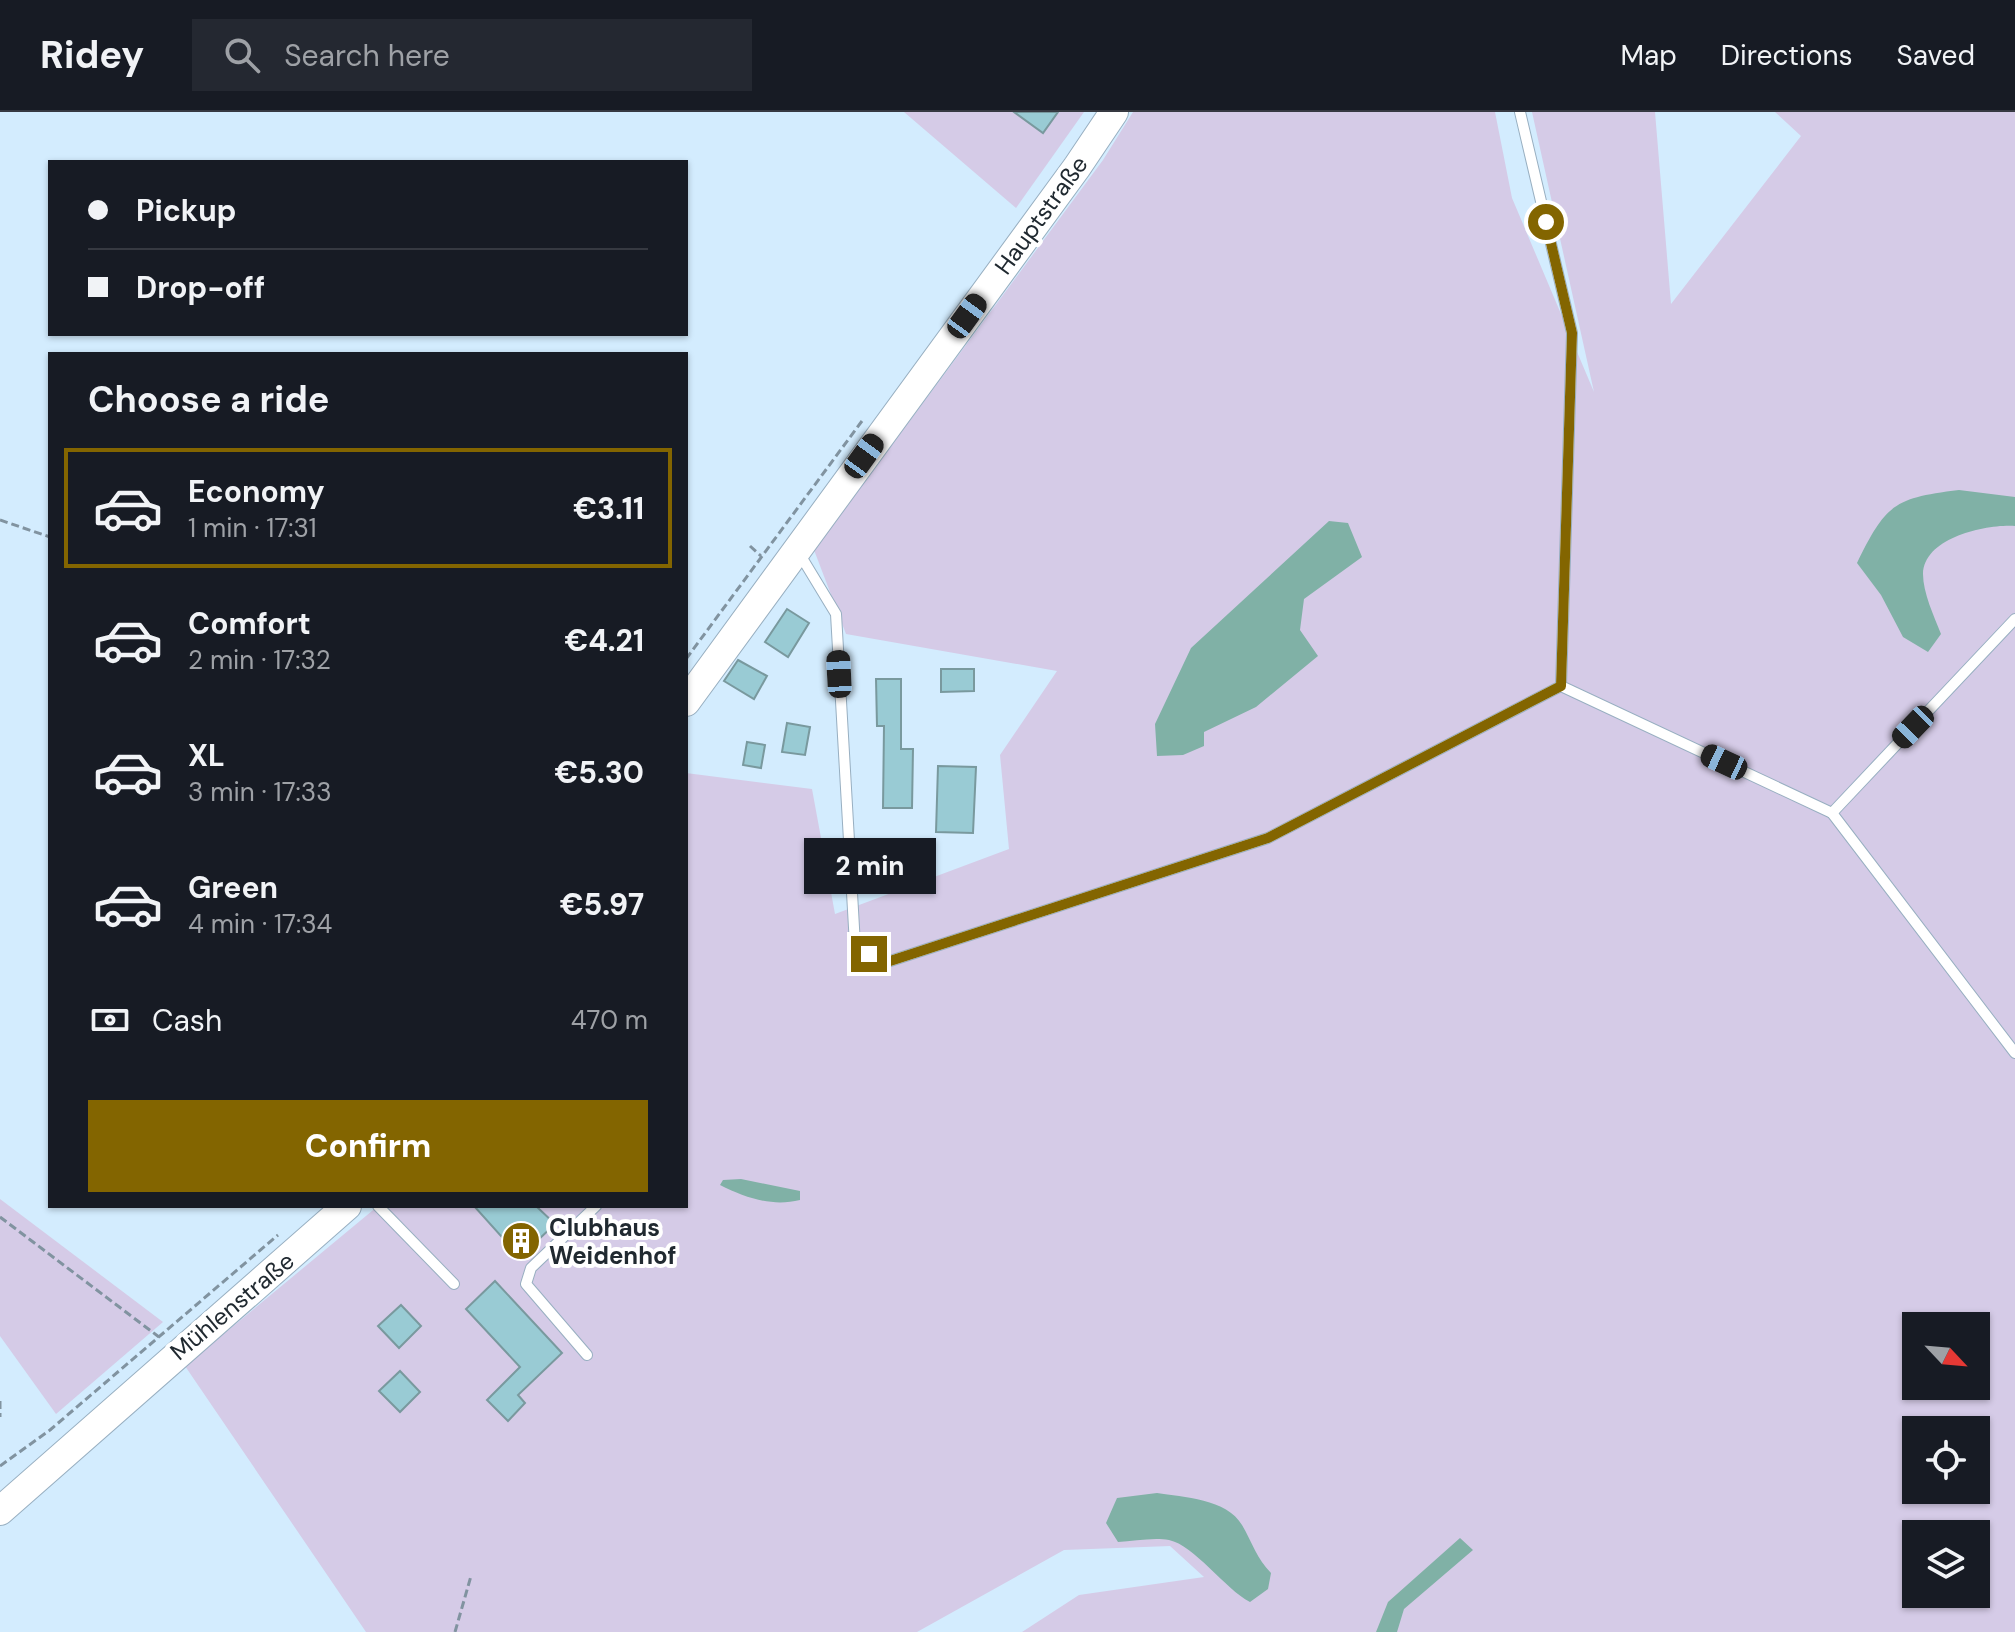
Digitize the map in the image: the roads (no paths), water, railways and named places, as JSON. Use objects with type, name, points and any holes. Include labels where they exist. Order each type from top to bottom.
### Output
[{"type":"main road","name":"Hauptstraße","points":[[796,548],[1068,180],[1114,112]]},
{"type":"main road","points":[[688,699],[796,548]]},
{"type":"main road","name":"Mühlenstraße","points":[[0,1511],[116,1406],[169,1345],[344,1208]]},
{"type":"main road","name":"Mühlenstraße","points":[[0,1491],[116,1406]]},
{"type":"lane","points":[[1520,112],[1572,333],[1561,686]]},
{"type":"lane","points":[[796,548],[836,614],[855,945],[884,963],[1268,838],[1561,686]]},
{"type":"lane","points":[[1832,813],[2015,619]]},
{"type":"lane","points":[[1561,686],[1832,813],[2015,1053]]},
{"type":"lane","points":[[380,1208],[454,1284]]},
{"type":"lane","points":[[587,1355],[526,1284],[531,1268],[594,1208]]},
{"type":"place","name":"Clubhaus Weidenhof","points":[[521,1241]]}]
